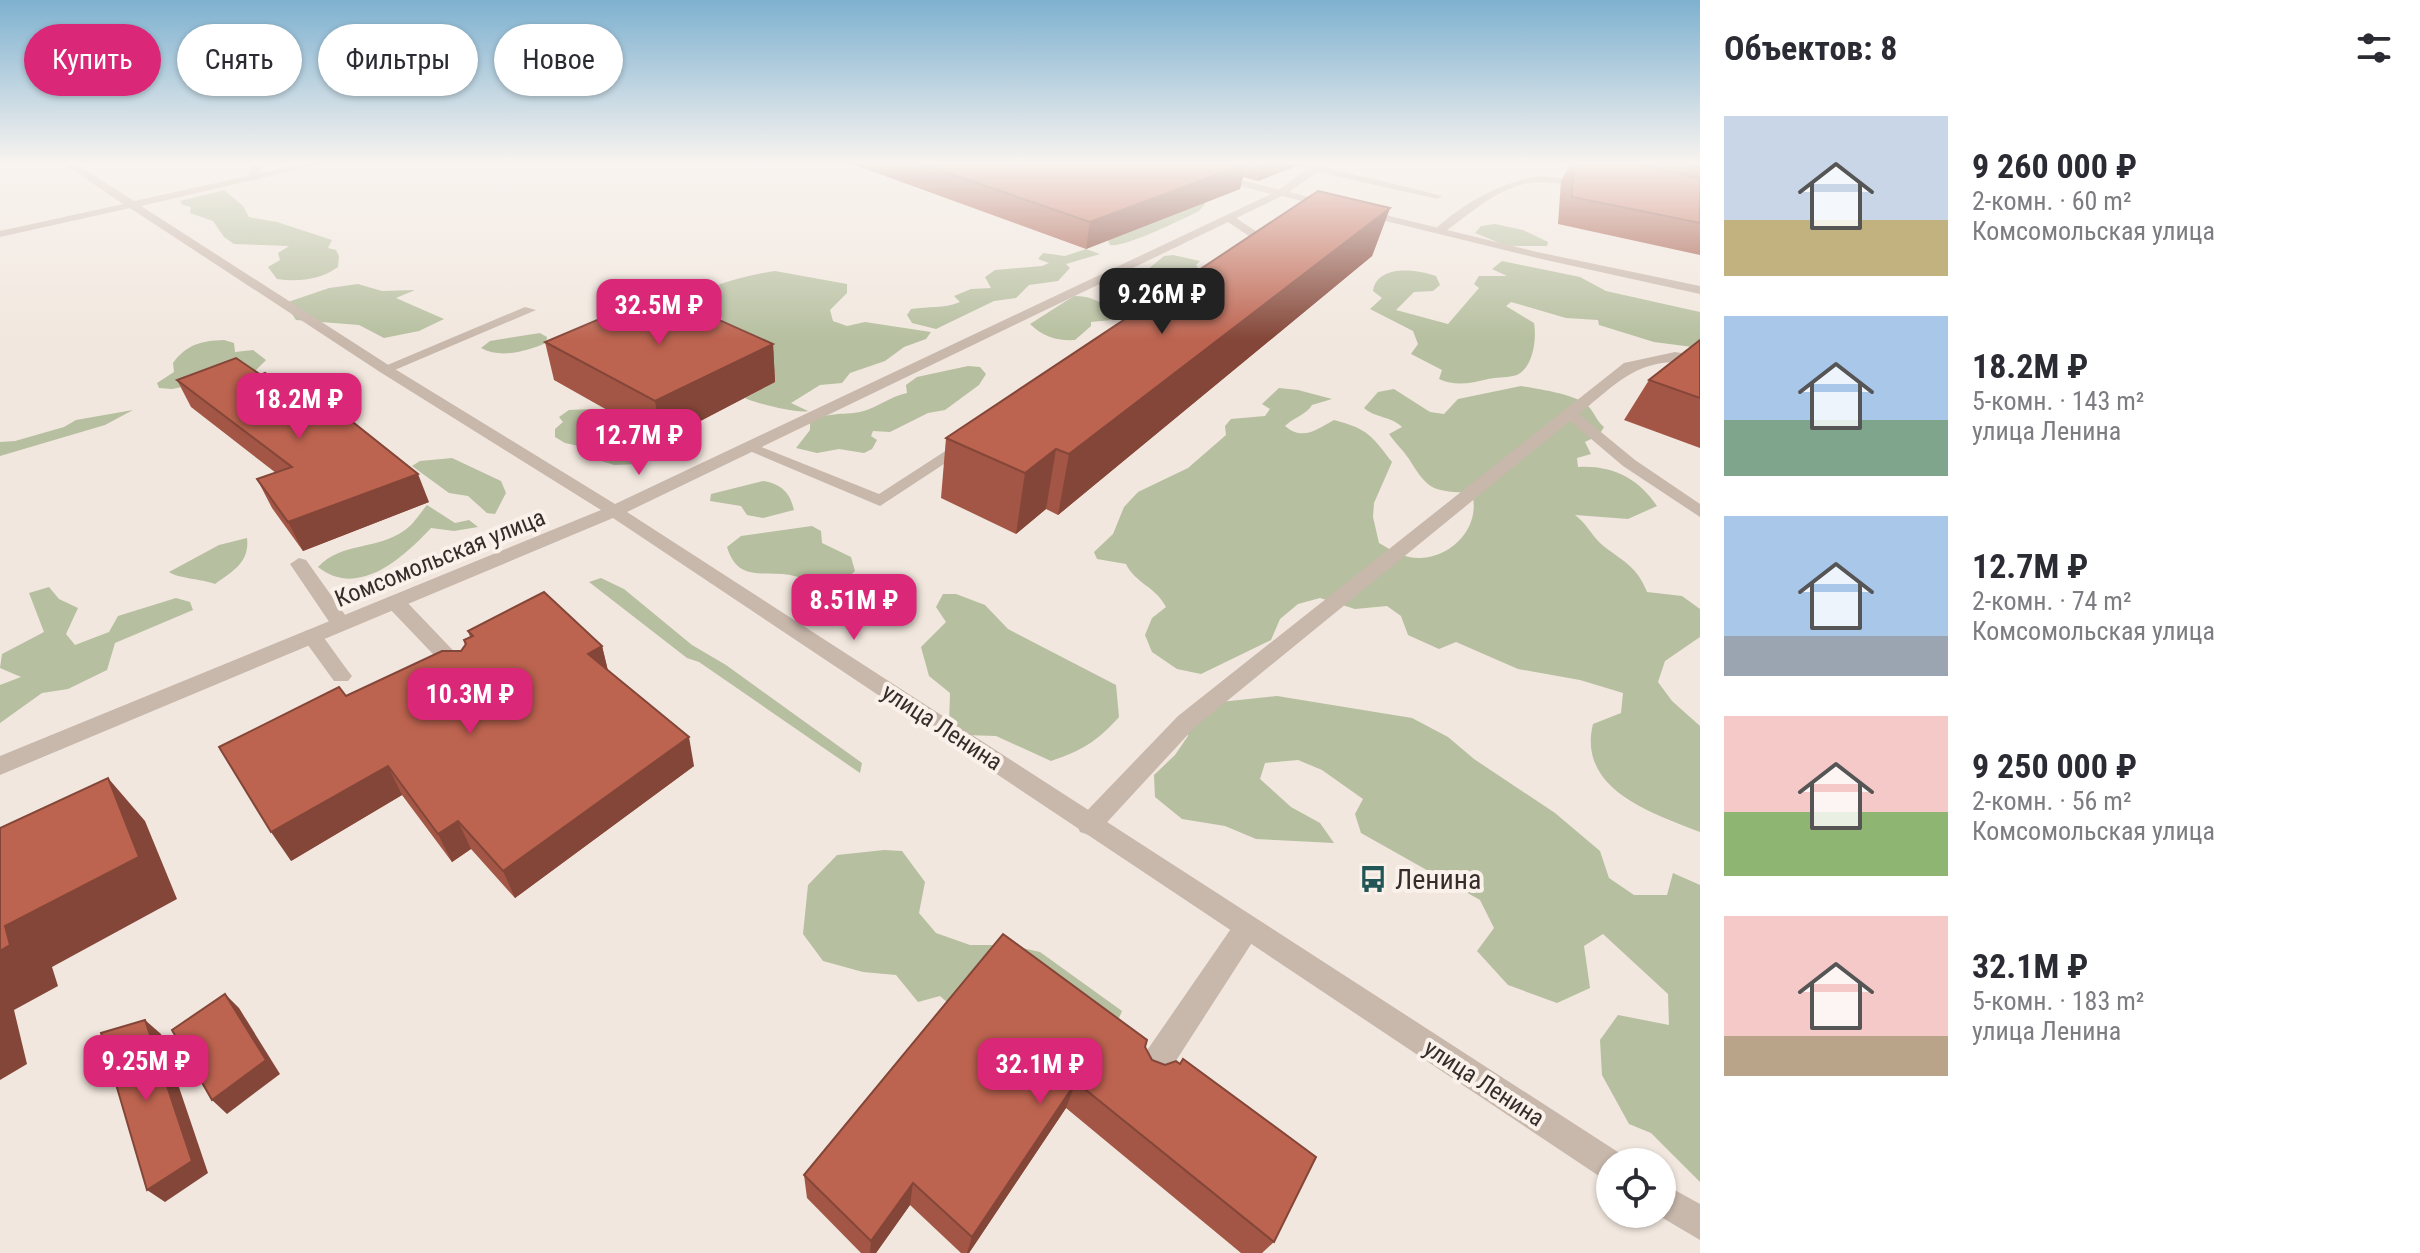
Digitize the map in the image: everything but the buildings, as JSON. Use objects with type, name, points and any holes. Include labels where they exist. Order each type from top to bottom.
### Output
[{"type":"street","points":[[0,234],[53,222]]},
{"type":"street","name":"улица Ленина","points":[[160,222],[385,369],[614,511],[1246,929],[1596,1156]]},
{"type":"street","name":"Комсомольская улица","points":[[0,766],[614,511],[1220,222]]},
{"type":"street","points":[[1235,259],[1263,240],[1236,222]]},
{"type":"street","points":[[1404,222],[1700,290]]},
{"type":"street","points":[[1439,231],[1451,222]]},
{"type":"street","points":[[385,369],[530,310]]},
{"type":"street","points":[[1089,825],[1186,722],[1629,366],[1675,356],[1700,360]]},
{"type":"street","points":[[1569,413],[1629,463],[1700,512]]},
{"type":"street","points":[[748,447],[880,501],[978,434]]},
{"type":"street","points":[[299,564],[341,624]]},
{"type":"street","points":[[395,602],[463,673]]},
{"type":"street","points":[[312,636],[341,676]]},
{"type":"street","points":[[1150,1073],[1246,929]]},
{"type":"street","points":[[1676,1208],[1700,1223]]},
{"type":"green space","points":[[214,222],[278,222],[332,240],[328,248],[336,250],[338,267],[309,279],[277,279],[268,267],[280,260],[278,253],[289,246],[234,244],[224,237]]},
{"type":"green space","points":[[1149,222],[1174,222],[1117,245],[1110,245],[1108,240]]},
{"type":"green space","points":[[1495,224],[1523,230],[1548,242],[1547,246],[1507,246],[1475,233],[1481,226]]},
{"type":"green space","points":[[1086,249],[1100,254],[1066,264],[1070,268],[1058,281],[1029,285],[1016,298],[994,301],[936,329],[912,323],[907,315],[911,309],[960,302],[954,296],[971,289],[991,288],[985,277],[995,270],[1042,266],[1049,263],[1038,259],[1043,253],[1065,256]]},
{"type":"green space","points":[[1164,256],[1200,261],[1196,265],[1201,273],[1166,279],[1147,270]]},
{"type":"green space","points":[[1502,261],[1580,277],[1606,291],[1700,312],[1700,348],[1654,342],[1599,325],[1598,320],[1566,318],[1511,302],[1506,306],[1534,323],[1534,346],[1525,368],[1510,377],[1452,383],[1439,379],[1442,370],[1411,354],[1418,344],[1413,331],[1370,309],[1382,298],[1373,291],[1382,276],[1399,271],[1419,272],[1436,276],[1440,285],[1433,291],[1414,292],[1396,310],[1448,324],[1479,288],[1474,284],[1479,276],[1507,276],[1492,269]]},
{"type":"green space","points":[[775,271],[847,284],[847,293],[830,310],[833,321],[847,326],[865,322],[931,332],[926,339],[904,347],[885,361],[850,373],[842,383],[820,385],[791,403],[808,411],[786,410],[750,400],[745,398],[775,382],[665,312],[717,285]]},
{"type":"green space","points":[[358,284],[382,291],[415,290],[396,298],[444,319],[419,331],[384,338],[359,325],[296,320],[285,303],[329,288]]},
{"type":"green space","points":[[1074,296],[1091,298],[1114,311],[1111,320],[1091,322],[1091,326],[1075,340],[1051,337],[1030,324]]},
{"type":"green space","points":[[540,333],[547,337],[546,343],[522,351],[497,353],[481,348],[490,341]]},
{"type":"green space","points":[[224,340],[234,343],[235,352],[253,350],[266,360],[253,373],[172,389],[159,388],[157,383],[174,372],[173,363],[189,348]]},
{"type":"green space","points":[[968,366],[980,367],[986,374],[979,385],[945,410],[928,413],[890,432],[873,431],[871,436],[877,440],[872,449],[864,453],[839,449],[817,453],[796,448],[810,430],[810,422],[816,419],[866,410],[907,393],[906,385],[917,377]]},
{"type":"green space","points":[[1521,386],[1567,395],[1589,407],[1604,427],[1599,435],[1585,442],[1591,454],[1577,458],[1578,467],[1602,468],[1623,475],[1650,496],[1657,506],[1628,519],[1575,515],[1600,543],[1633,569],[1647,592],[1682,596],[1700,609],[1700,637],[1665,661],[1658,682],[1672,701],[1700,726],[1700,832],[1640,807],[1607,782],[1596,766],[1591,747],[1593,724],[1621,713],[1623,693],[1580,680],[1518,669],[1456,642],[1439,649],[1408,635],[1401,616],[1387,606],[1355,609],[1320,598],[1298,604],[1280,619],[1271,640],[1201,674],[1177,669],[1152,652],[1145,635],[1152,618],[1166,607],[1162,600],[1126,564],[1097,559],[1094,552],[1113,534],[1124,507],[1138,492],[1188,468],[1226,435],[1225,426],[1231,419],[1265,416],[1270,409],[1262,404],[1279,388],[1332,399],[1312,405],[1285,426],[1304,433],[1334,420],[1362,430],[1392,462],[1374,503],[1373,517],[1379,543],[1410,557],[1421,558],[1444,552],[1469,528],[1474,505],[1472,493],[1441,490],[1428,484],[1389,434],[1402,427],[1364,408],[1378,392],[1394,389],[1430,412],[1444,414],[1458,399]]},
{"type":"green space","points":[[592,409],[634,431],[649,454],[642,464],[614,465],[592,458],[588,448],[565,443],[555,437],[555,429],[563,422],[559,417],[569,410]]},
{"type":"green space","points":[[133,410],[105,425],[0,456],[0,442],[15,441],[64,427],[76,420]]},
{"type":"green space","points":[[452,458],[501,481],[506,493],[495,514],[487,513],[468,496],[449,493],[412,466],[420,461]]},
{"type":"green space","points":[[763,481],[784,490],[794,510],[763,518],[747,515],[741,506],[710,501],[711,494]]},
{"type":"green space","points":[[427,505],[455,523],[469,520],[478,527],[454,531],[431,528],[393,562],[364,577],[349,579],[333,576],[318,567],[338,553],[383,541],[405,530]]},
{"type":"green space","points":[[812,526],[821,531],[822,543],[851,557],[855,571],[832,583],[790,575],[752,573],[738,566],[727,547],[741,536]]},
{"type":"green space","points":[[247,538],[243,560],[215,584],[169,572],[219,545]]},
{"type":"green space","points":[[601,578],[624,589],[692,645],[726,665],[862,763],[860,773],[699,662],[687,658],[589,582]]},
{"type":"green space","points":[[49,587],[59,599],[78,608],[66,634],[75,645],[109,632],[118,616],[176,598],[190,602],[193,610],[115,643],[107,670],[68,689],[42,693],[0,723],[0,685],[21,677],[0,668],[2,654],[44,632],[29,593]]},
{"type":"green space","points":[[943,594],[956,594],[985,605],[1008,629],[1116,685],[1119,717],[1088,744],[1051,761],[996,736],[966,735],[949,725],[950,693],[929,676],[921,647],[946,622],[936,607]]},
{"type":"green space","points":[[1277,696],[1412,718],[1448,737],[1474,759],[1555,813],[1600,851],[1609,878],[1634,895],[1667,895],[1673,873],[1700,885],[1700,1182],[1676,1158],[1676,1148],[1666,1148],[1651,1133],[1629,1124],[1602,1075],[1600,1040],[1618,1015],[1669,1025],[1668,994],[1603,934],[1584,946],[1590,988],[1557,1003],[1508,985],[1477,951],[1494,928],[1480,900],[1361,833],[1355,814],[1363,799],[1322,770],[1298,760],[1265,763],[1260,779],[1291,807],[1320,823],[1334,843],[1256,839],[1225,826],[1182,819],[1155,797],[1154,775],[1175,755],[1188,736],[1186,722],[1211,703]]},
{"type":"green space","points":[[902,851],[925,882],[919,913],[936,933],[970,945],[1010,945],[1040,952],[1122,1011],[1107,1046],[957,1011],[940,996],[918,1002],[896,975],[863,972],[823,961],[803,934],[808,885],[837,855]]},
{"type":"place","name":"Ленина","points":[[1373,879]]}]
